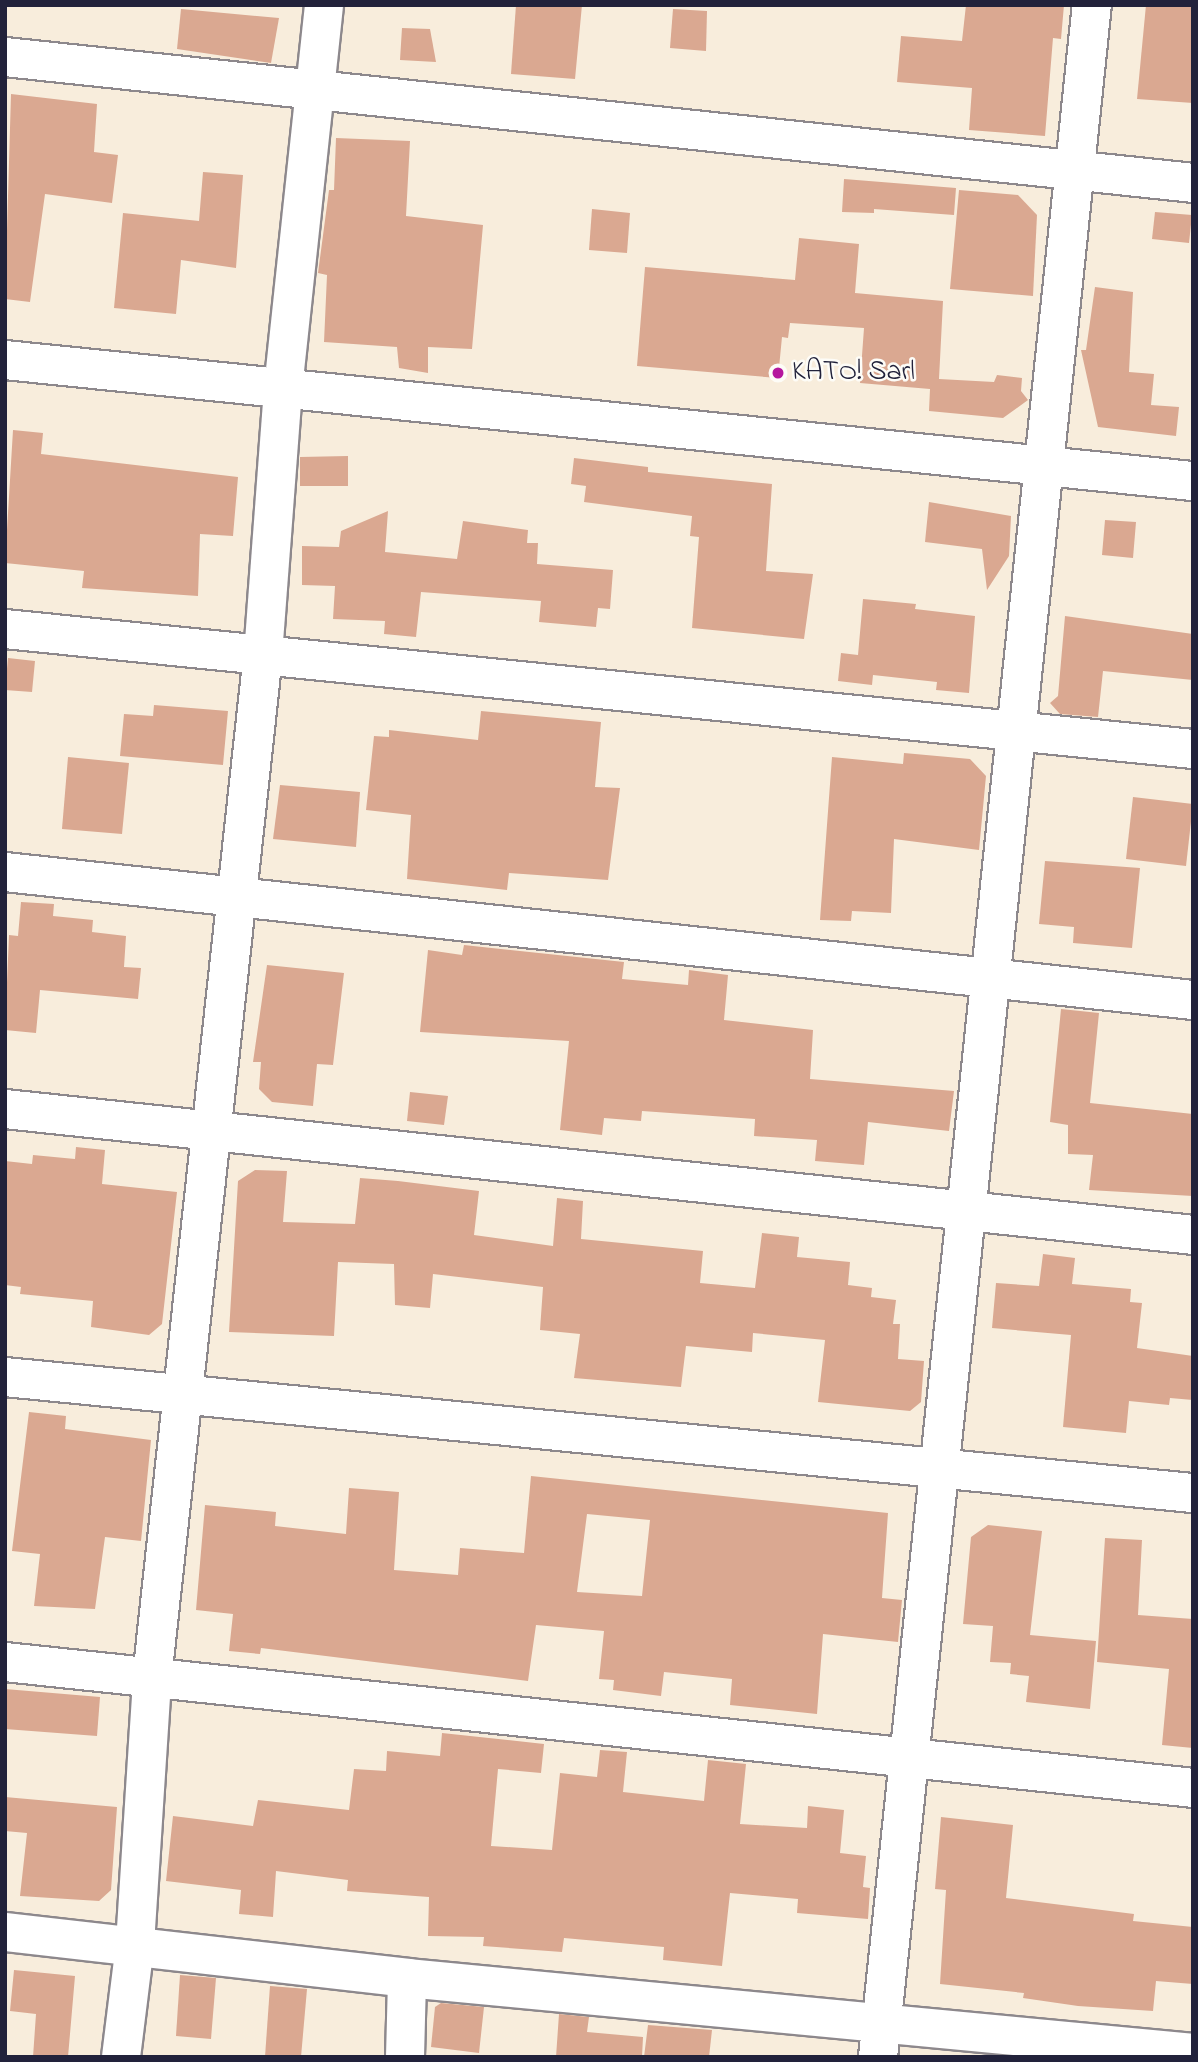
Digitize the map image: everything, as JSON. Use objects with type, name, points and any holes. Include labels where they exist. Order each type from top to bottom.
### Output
[{"type":"street","points":[[121,2057],[135,1944],[152,1678],[263,655],[283,389],[324,5]]},
{"type":"street","points":[[879,2039],[1092,5]]},
{"type":"street","points":[[5,57],[1193,183]]},
{"type":"street","points":[[5,360],[1193,481]]},
{"type":"street","points":[[5,629],[1193,750]]},
{"type":"street","points":[[5,872],[236,894],[1193,1000]]},
{"type":"street","points":[[5,1109],[1193,1235]]},
{"type":"street","points":[[5,1377],[182,1397],[1193,1493]]},
{"type":"street","points":[[5,1662],[908,1760],[1193,1788]]},
{"type":"street","points":[[5,1932],[135,1944],[879,2039],[1193,2053]]},
{"type":"street","points":[[405,2057],[407,1978]]},
{"type":"building","points":[[516,5],[582,5],[575,79],[511,74]]},
{"type":"building","points":[[966,5],[1064,5],[1061,39],[1053,38],[1045,136],[969,130],[972,88],[897,82],[901,36],[962,41]]},
{"type":"building","points":[[1146,5],[1193,5],[1193,103],[1137,99]]},
{"type":"building","points":[[181,9],[279,18],[271,63],[177,49]]},
{"type":"building","points":[[673,9],[707,11],[706,51],[670,48]]},
{"type":"building","points":[[402,28],[430,29],[436,62],[400,60]]},
{"type":"building","points":[[11,94],[97,104],[94,152],[118,155],[112,203],[45,194],[30,302],[5,299]]},
{"type":"building","points":[[336,138],[410,141],[406,216],[483,225],[472,349],[428,347],[428,373],[399,368],[397,347],[324,342],[327,275],[318,273],[329,190],[334,190]]},
{"type":"building","points":[[203,172],[243,175],[236,268],[181,260],[176,314],[114,308],[123,213],[199,221]]},
{"type":"building","points":[[844,179],[956,188],[954,215],[874,209],[874,213],[842,212]]},
{"type":"building","points":[[959,190],[1018,195],[1037,215],[1033,296],[950,289]]},
{"type":"building","points":[[592,209],[630,213],[627,253],[589,250]]},
{"type":"building","points":[[1155,212],[1192,215],[1189,243],[1152,239]]},
{"type":"building","points":[[799,238],[859,244],[855,293],[943,301],[939,379],[994,382],[997,375],[1022,378],[1021,391],[1028,400],[1003,418],[929,411],[930,389],[860,383],[864,328],[790,323],[788,338],[782,337],[778,378],[637,366],[645,267],[795,280]]},
{"type":"building","points":[[1095,287],[1133,292],[1129,372],[1154,374],[1151,405],[1179,407],[1176,436],[1098,427],[1081,350],[1086,350]]},
{"type":"building","points":[[13,430],[43,433],[41,454],[238,477],[233,536],[200,534],[198,596],[82,588],[84,571],[5,563]]},
{"type":"building","points":[[348,456],[348,486],[300,486],[300,457]]},
{"type":"building","points":[[574,458],[648,467],[648,472],[772,484],[766,571],[813,574],[804,639],[692,628],[699,537],[690,536],[692,516],[584,502],[586,486],[571,484]]},
{"type":"building","points":[[929,502],[1011,516],[1009,556],[987,590],[982,549],[925,542]]},
{"type":"building","points":[[388,511],[385,552],[457,559],[463,521],[528,530],[527,543],[538,543],[537,564],[613,570],[610,609],[598,608],[596,627],[539,622],[541,601],[421,592],[416,637],[384,634],[385,621],[333,619],[335,586],[302,585],[302,546],[339,547],[341,531]]},
{"type":"building","points":[[1105,520],[1136,522],[1133,558],[1102,555]]},
{"type":"building","points":[[863,599],[916,604],[915,609],[975,616],[969,693],[936,690],[937,682],[873,675],[872,685],[838,681],[841,653],[858,655]]},
{"type":"building","points":[[1065,616],[1193,634],[1193,680],[1103,671],[1098,717],[1060,714],[1050,703],[1058,696]]},
{"type":"building","points":[[8,658],[35,661],[32,692],[5,690]]},
{"type":"building","points":[[154,705],[228,711],[223,765],[120,756],[124,714],[153,716]]},
{"type":"building","points":[[481,711],[601,722],[595,787],[620,788],[608,880],[509,873],[507,890],[407,879],[411,815],[366,810],[374,736],[389,737],[389,730],[478,740]]},
{"type":"building","points":[[904,753],[970,759],[986,776],[979,850],[894,839],[891,913],[852,911],[851,921],[820,920],[832,757],[903,764]]},
{"type":"building","points":[[68,757],[129,763],[122,834],[62,829]]},
{"type":"building","points":[[280,785],[360,792],[356,847],[273,839]]},
{"type":"building","points":[[1133,797],[1193,804],[1186,866],[1126,859]]},
{"type":"building","points":[[1045,861],[1140,868],[1132,948],[1073,943],[1074,927],[1039,924]]},
{"type":"building","points":[[21,902],[54,904],[53,916],[93,920],[92,932],[126,936],[124,967],[141,968],[138,999],[40,990],[36,1033],[5,1030],[9,935],[18,936]]},
{"type":"building","points":[[464,945],[624,962],[622,979],[688,985],[689,970],[728,975],[724,1020],[813,1030],[810,1079],[954,1091],[949,1131],[868,1122],[864,1165],[815,1161],[817,1140],[754,1136],[755,1119],[642,1111],[641,1121],[604,1118],[602,1135],[560,1130],[569,1041],[420,1032],[428,950],[462,955]]},
{"type":"building","points":[[267,965],[344,973],[333,1065],[317,1064],[313,1106],[272,1102],[259,1089],[261,1062],[253,1062]]},
{"type":"building","points":[[1061,1009],[1099,1013],[1090,1103],[1193,1114],[1193,1196],[1089,1190],[1093,1155],[1068,1154],[1068,1125],[1050,1122]]},
{"type":"building","points":[[410,1092],[448,1096],[444,1125],[407,1121]]},
{"type":"building","points":[[76,1147],[105,1150],[102,1184],[177,1192],[162,1324],[149,1335],[91,1327],[93,1301],[20,1294],[21,1287],[5,1285],[5,1161],[32,1164],[33,1155],[75,1159]]},
{"type":"building","points":[[255,1170],[287,1171],[283,1222],[355,1224],[360,1178],[398,1181],[479,1191],[474,1235],[553,1246],[557,1198],[583,1201],[581,1239],[703,1251],[700,1283],[755,1288],[762,1233],[799,1237],[797,1257],[850,1262],[848,1285],[872,1288],[871,1297],[896,1300],[893,1324],[900,1324],[898,1359],[924,1361],[921,1402],[910,1411],[818,1402],[825,1340],[753,1333],[752,1352],[686,1346],[681,1387],[574,1378],[580,1334],[540,1330],[543,1287],[433,1274],[430,1308],[395,1305],[394,1264],[338,1262],[334,1336],[229,1332],[238,1181]]},
{"type":"building","points":[[1043,1254],[1075,1258],[1072,1284],[1131,1289],[1130,1302],[1142,1303],[1137,1348],[1193,1356],[1193,1400],[1170,1398],[1169,1405],[1129,1401],[1126,1433],[1063,1427],[1071,1335],[992,1328],[996,1283],[1039,1286]]},
{"type":"building","points":[[29,1412],[66,1416],[65,1429],[151,1440],[141,1541],[105,1537],[95,1609],[34,1606],[40,1554],[12,1551]]},
{"type":"building","points":[[531,1476],[888,1513],[882,1598],[902,1600],[898,1642],[823,1634],[817,1714],[730,1705],[732,1679],[664,1672],[661,1696],[613,1690],[614,1680],[599,1679],[604,1631],[536,1625],[528,1681],[261,1648],[260,1654],[229,1651],[233,1614],[196,1610],[205,1505],[276,1512],[275,1526],[346,1534],[349,1488],[399,1492],[394,1570],[458,1575],[460,1548],[524,1553]],"holes":[[[587,1514],[650,1520],[642,1596],[577,1592]]]},
{"type":"building","points":[[988,1525],[1042,1531],[1030,1635],[1096,1641],[1090,1709],[1026,1702],[1029,1676],[1010,1674],[1011,1663],[990,1662],[993,1626],[963,1624],[971,1537]]},
{"type":"building","points":[[1105,1538],[1142,1540],[1138,1615],[1193,1619],[1193,1748],[1162,1745],[1169,1669],[1097,1662]]},
{"type":"building","points":[[5,1689],[100,1697],[97,1736],[5,1729]]},
{"type":"building","points":[[442,1733],[544,1744],[541,1773],[498,1769],[491,1846],[552,1850],[560,1773],[597,1777],[600,1750],[627,1752],[623,1792],[704,1801],[708,1760],[746,1764],[740,1824],[807,1828],[808,1806],[844,1810],[840,1853],[866,1856],[863,1887],[870,1888],[868,1919],[797,1913],[798,1899],[730,1893],[722,1966],[663,1960],[664,1947],[564,1938],[562,1952],[483,1946],[484,1937],[428,1936],[429,1897],[347,1891],[348,1880],[276,1871],[273,1917],[239,1914],[241,1890],[166,1881],[173,1816],[253,1826],[258,1800],[349,1810],[354,1769],[386,1771],[387,1751],[440,1756]]},
{"type":"building","points":[[5,1797],[117,1807],[111,1890],[99,1901],[20,1896],[27,1833],[5,1831]]},
{"type":"building","points":[[941,1817],[1013,1825],[1006,1898],[1134,1914],[1133,1921],[1193,1927],[1193,1984],[1156,1981],[1153,2011],[1078,2006],[1023,1998],[1024,1993],[940,1984],[946,1890],[935,1889]]},
{"type":"building","points":[[14,1970],[75,1976],[68,2057],[33,2057],[36,2014],[10,2011]]},
{"type":"building","points":[[180,1975],[216,1978],[211,2039],[176,2036]]},
{"type":"building","points":[[270,1986],[307,1989],[301,2057],[265,2057]]},
{"type":"building","points":[[441,2003],[484,2007],[479,2053],[431,2047],[435,2007]]},
{"type":"building","points":[[559,2014],[589,2017],[587,2032],[643,2037],[642,2057],[556,2057]]},
{"type":"building","points":[[648,2025],[712,2030],[709,2057],[644,2057]]},
{"type":"place","name":"KATO! Sarl","points":[[778,373]]}]
